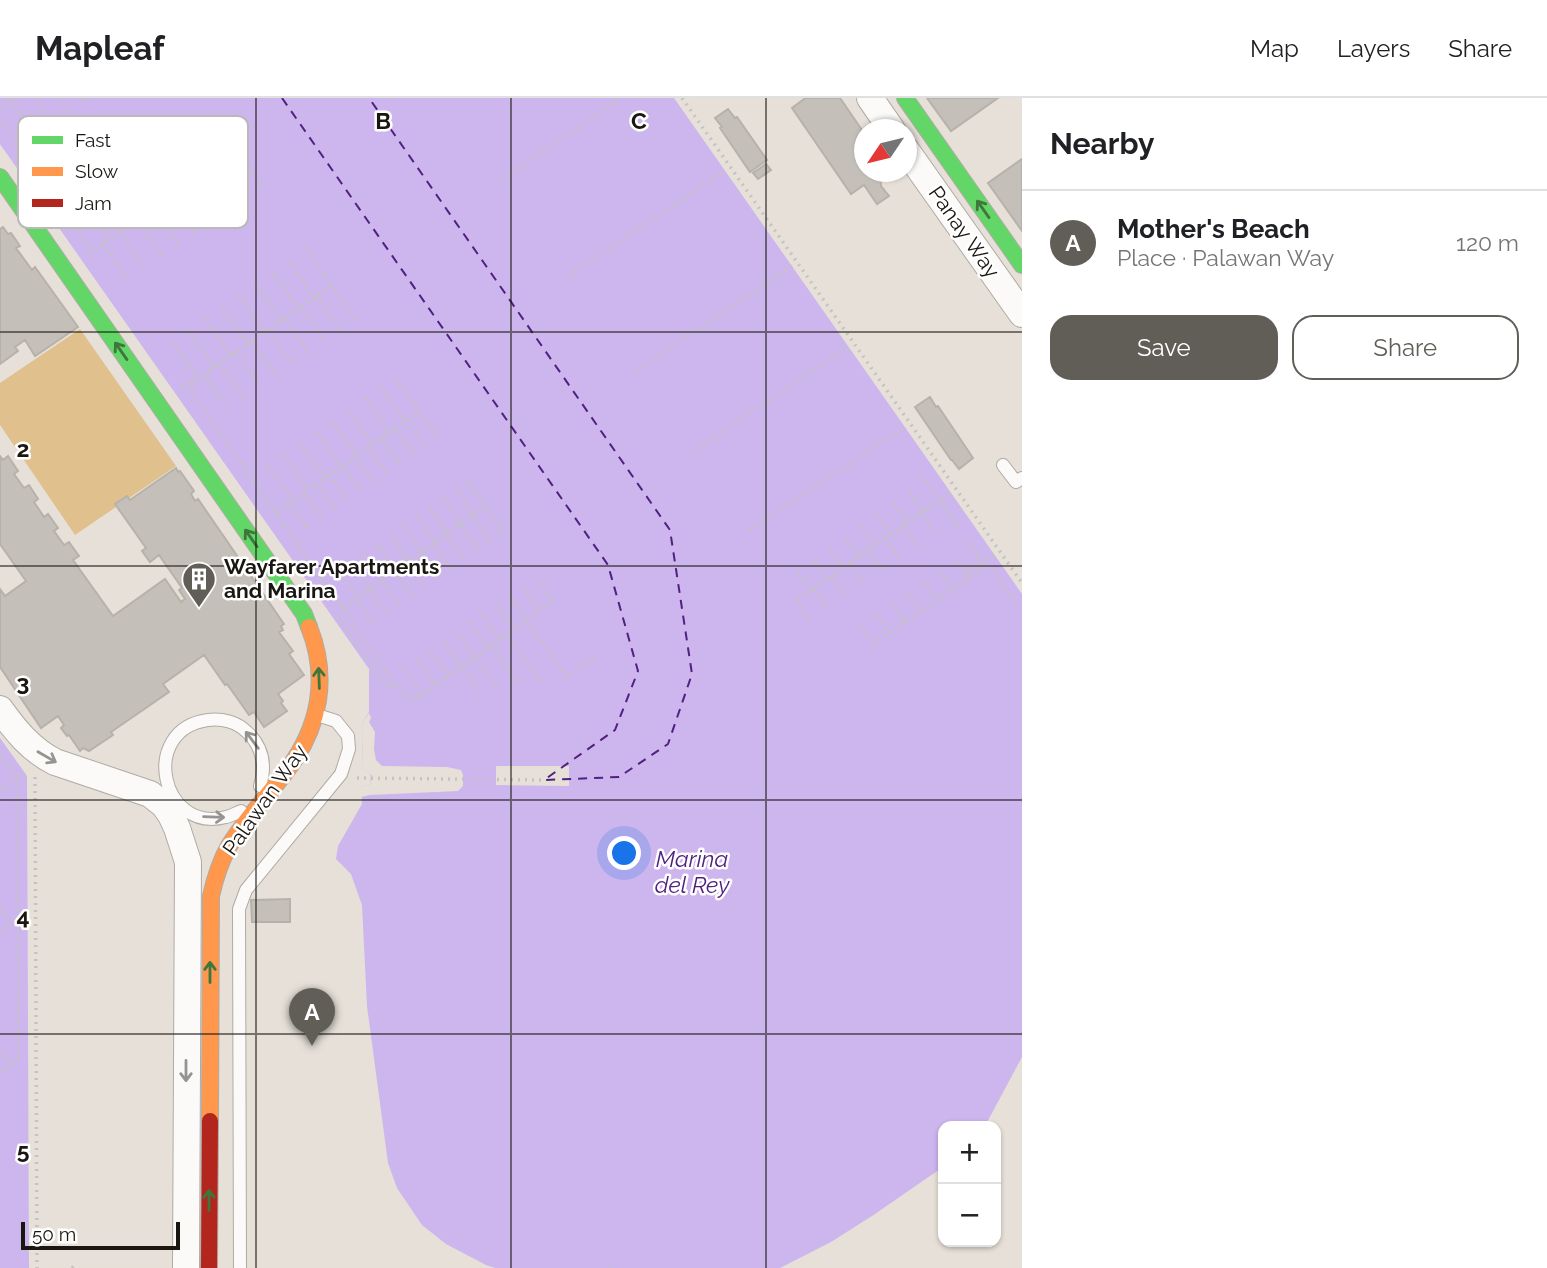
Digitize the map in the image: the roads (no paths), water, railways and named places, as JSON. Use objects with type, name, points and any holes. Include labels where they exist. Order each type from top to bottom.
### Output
[{"type":"street","points":[[870,98],[884,119]]},
{"type":"street","name":"Panay Way","points":[[905,98],[1022,265]]},
{"type":"street","name":"Panay Way","points":[[917,166],[1022,314]]},
{"type":"street","name":"Palawan Way","points":[[0,177],[18,203]]},
{"type":"street","name":"Palawan Way","points":[[35,228],[304,614],[317,650],[321,684],[316,715],[307,740],[292,764],[241,828],[218,868],[211,896],[209,1268]]},
{"type":"street","points":[[0,709],[33,764],[54,762],[150,794],[164,805],[177,828],[188,862],[186,1268]]},
{"type":"lane","points":[[1003,465],[1016,482],[1022,478]]},
{"type":"lane","points":[[240,1268],[239,909],[246,890],[341,774],[349,749],[348,736],[336,721],[316,715]]},
{"type":"lane","points":[[252,802],[260,790],[264,774],[262,757],[256,742],[245,730],[231,722],[216,719],[200,721],[186,728],[174,739],[167,753],[164,769],[167,785],[184,809],[197,816],[225,818],[268,794]]},
{"type":"lane","points":[[150,794],[176,800]]},
{"type":"water","name":"Marina del Rey","points":[[0,98],[674,98],[1022,594],[1022,1057],[988,1121],[938,1121],[938,1170],[831,1242],[780,1268],[495,1268],[446,1244],[422,1225],[397,1188],[388,1163],[367,1006],[362,905],[351,874],[336,859],[338,846],[362,804],[361,787],[370,784],[371,774],[362,768],[361,725],[369,712],[369,669],[59,228],[248,228],[248,116],[18,116],[18,170],[0,144]]},
{"type":"water","points":[[0,738],[27,776],[29,1268],[0,1268]]},
{"type":"place","name":"Wayfarer Apartments and Marina","points":[[199,609]]},
{"type":"place","name":"Mother's Beach","points":[[312,1046]]}]
